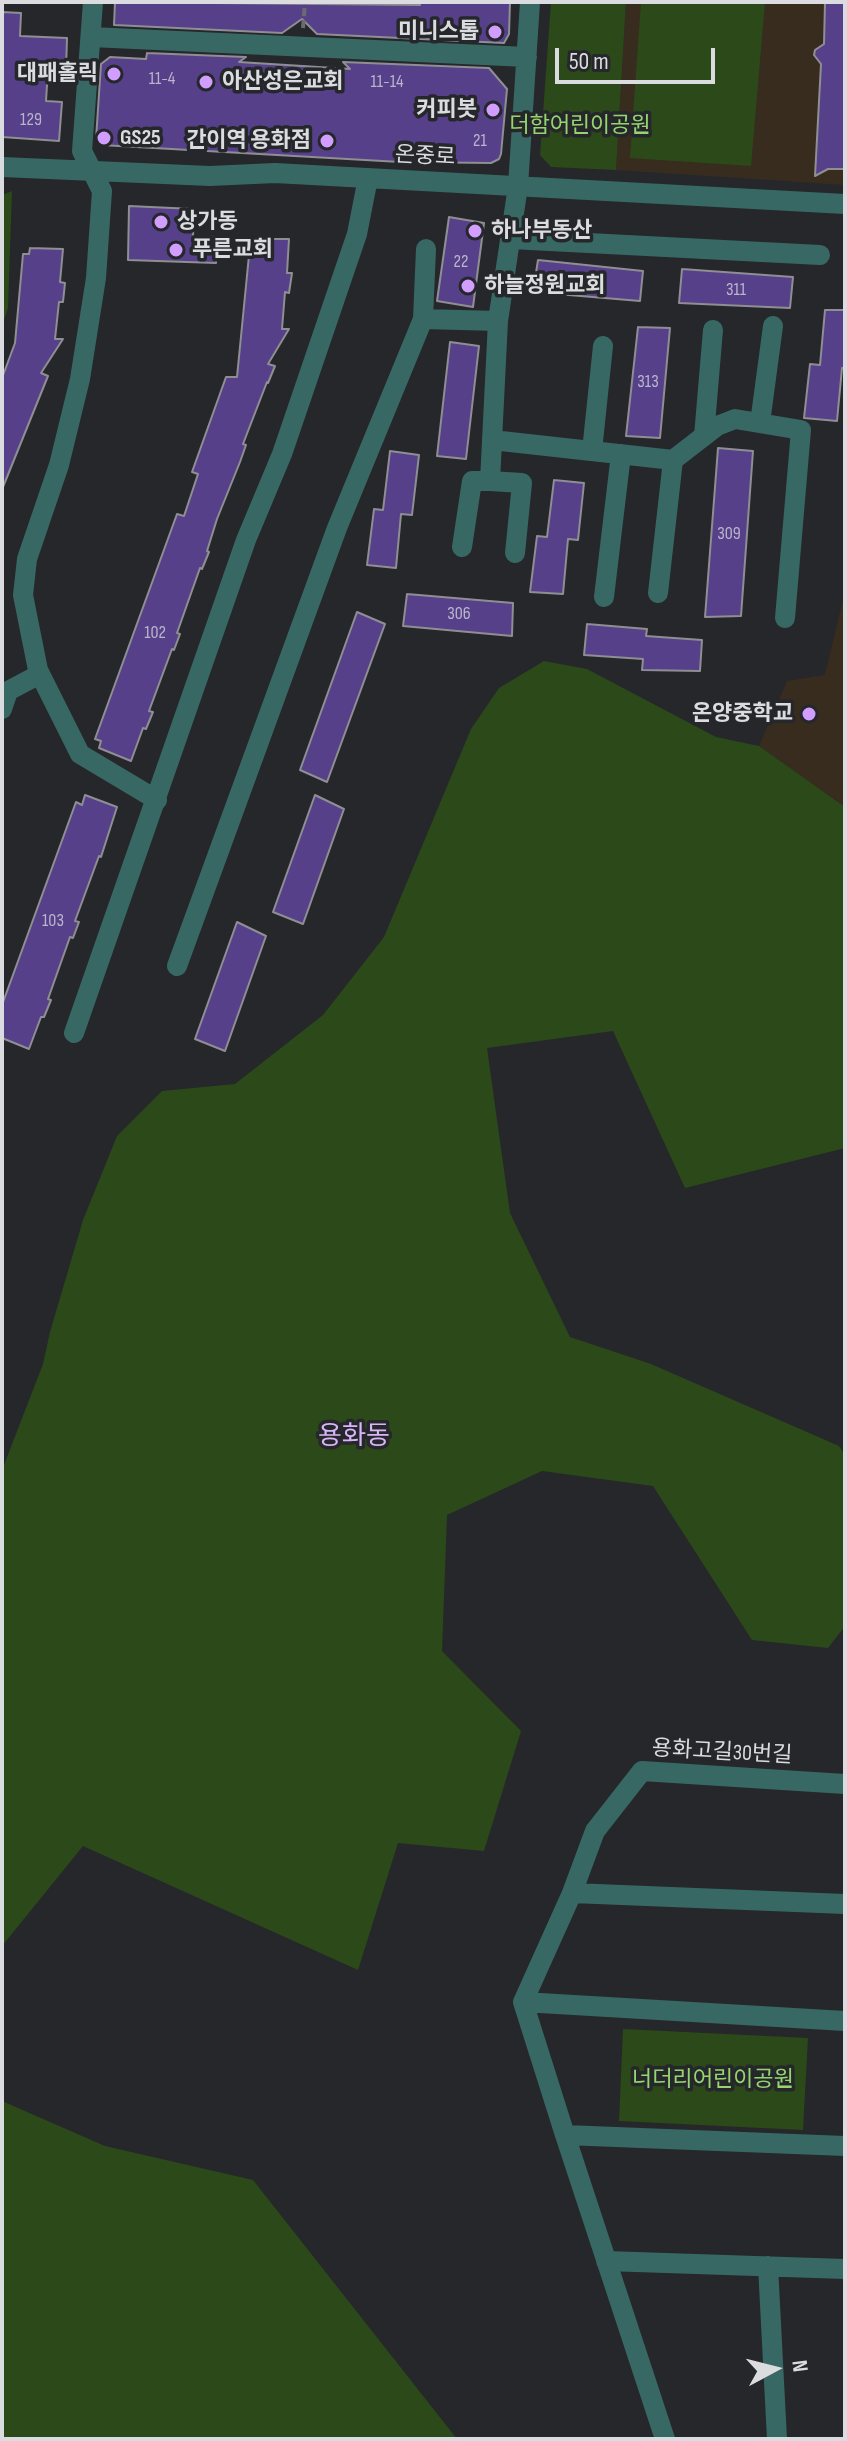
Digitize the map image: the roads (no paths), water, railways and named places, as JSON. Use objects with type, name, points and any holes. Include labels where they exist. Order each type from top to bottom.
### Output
[{"type":"street","points":[[93,2],[82,151],[102,195],[101,226],[88,336],[59,465],[27,559],[23,595],[40,674],[80,754],[157,800]]},
{"type":"street","points":[[490,481],[498,321],[518,186],[530,2]]},
{"type":"street","points":[[91,37],[527,57]]},
{"type":"street","name":"온중로","points":[[2,167],[210,176],[275,173],[845,204]]},
{"type":"street","points":[[74,1033],[246,540],[282,454],[357,234],[368,178]]},
{"type":"street","points":[[511,239],[820,255]]},
{"type":"street","points":[[177,966],[337,528],[423,319],[426,249]]},
{"type":"street","points":[[423,319],[498,321]]},
{"type":"street","points":[[760,423],[773,326]]},
{"type":"street","points":[[704,436],[713,330]]},
{"type":"street","points":[[592,451],[603,346]]},
{"type":"street","points":[[492,440],[673,460],[717,426],[735,419],[801,430],[785,618]]},
{"type":"street","points":[[604,597],[621,454]]},
{"type":"street","points":[[658,593],[673,460]]},
{"type":"street","points":[[462,547],[472,481],[522,483],[515,553]]},
{"type":"street","points":[[2,709],[8,691],[40,674]]},
{"type":"street","name":"용화고길30번길","points":[[523,2002],[572,1893],[595,1831],[642,1771],[845,1784]]},
{"type":"street","points":[[572,1893],[845,1904]]},
{"type":"street","points":[[665,2439],[523,2002],[845,2021]]},
{"type":"street","points":[[565,2135],[845,2146]]},
{"type":"street","points":[[606,2261],[845,2269]]},
{"type":"street","points":[[768,2266],[777,2439]]},
{"type":"place","name":"미니스톱","points":[[495,32]]},
{"type":"place","name":"대패홀릭","points":[[114,74]]},
{"type":"place","name":"아산성은교회","points":[[206,82]]},
{"type":"place","name":"커피봇","points":[[493,110]]},
{"type":"place","name":"GS25","points":[[104,138]]},
{"type":"place","name":"간이역 용화점","points":[[327,141]]},
{"type":"place","name":"상가동","points":[[161,222]]},
{"type":"place","name":"하나부동산","points":[[475,231]]},
{"type":"place","name":"푸른교회","points":[[176,250]]},
{"type":"place","name":"하늘정원교회","points":[[468,286]]},
{"type":"place","name":"온양중학교","points":[[809,714]]},
{"type":"district","name":"용화동","points":[[354,1437]]},
{"type":"park label","name":"더함어린이공원","points":[[580,126]]},
{"type":"park label","name":"너더리어린이공원","points":[[713,2080]]}]
